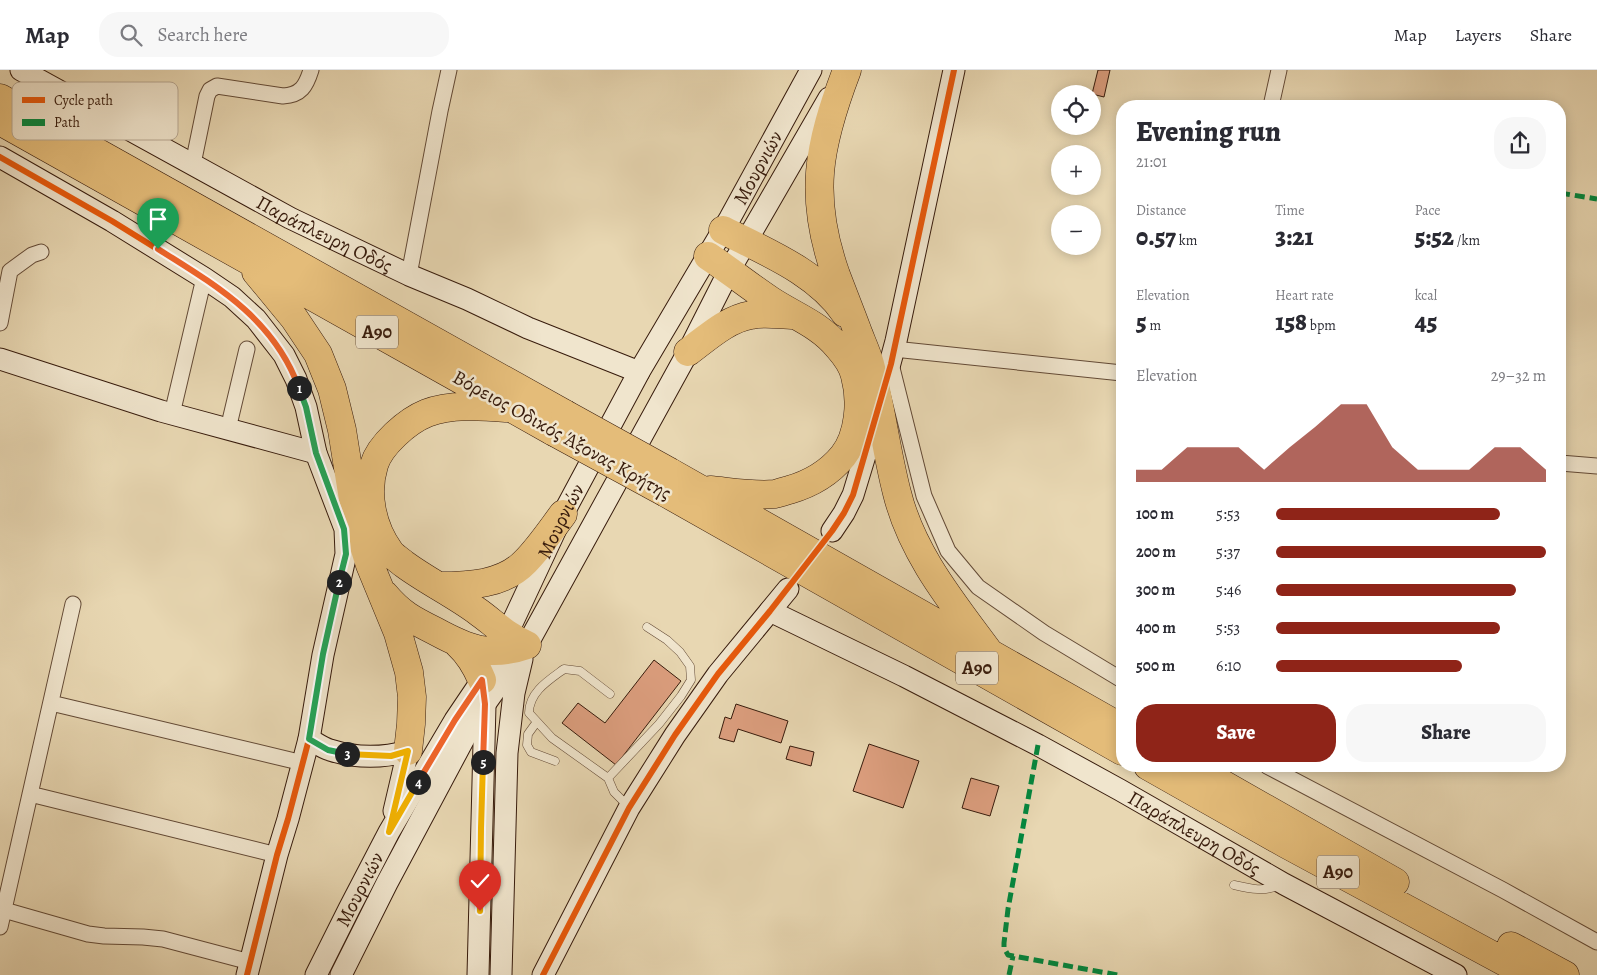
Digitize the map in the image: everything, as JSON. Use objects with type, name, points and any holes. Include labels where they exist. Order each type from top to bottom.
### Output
[{"type":"highway","points":[[846,70],[825,134],[821,157],[818,181],[824,232],[836,273],[870,362],[897,494],[906,520],[931,572],[989,652]]},
{"type":"highway","name":"Βόρειος Οδικός Άξονας Κρήτης","points":[[0,98],[12,105]]},
{"type":"highway","name":"Βόρειος Οδικός Άξονας Κρήτης","points":[[0,121],[12,128]]},
{"type":"highway","name":"Βόρειος Οδικός Άξονας Κρήτης","points":[[34,140],[512,409],[559,423]]},
{"type":"highway","name":"Βόρειος Οδικός Άξονας Κρήτης","points":[[72,140],[559,423],[668,483],[1116,747]]},
{"type":"highway","points":[[734,236],[802,272],[840,304],[858,331]]},
{"type":"highway","points":[[242,256],[275,293],[294,318],[318,354],[332,389],[342,430],[357,524],[370,565],[398,633],[409,672],[412,697],[408,751]]},
{"type":"highway","points":[[700,489],[775,494],[800,487],[815,480],[844,455],[854,435],[858,412],[855,375],[850,363],[838,346],[819,328],[771,301],[719,263]]},
{"type":"highway","points":[[688,352],[718,329],[737,319],[751,315],[798,315]]},
{"type":"highway","points":[[458,644],[485,651],[510,643],[477,610],[414,571],[391,553],[377,530],[372,512],[371,479],[375,463],[391,438],[406,425],[427,413],[456,407],[479,406],[512,409]]},
{"type":"highway","name":"Βόρειος Οδικός Άξονας Κρήτης","points":[[668,483],[700,489],[1116,725]]},
{"type":"highway","points":[[438,586],[480,584],[513,573],[525,562],[563,514]]},
{"type":"highway","points":[[381,590],[408,617],[458,644],[468,653],[475,664],[483,692]]},
{"type":"highway","name":"Α90","points":[[1159,772],[1286,844],[1529,975]]},
{"type":"highway","name":"Α90","points":[[1202,772],[1565,975]]},
{"type":"street","name":"Παράπλευρη Οδός","points":[[21,70],[43,82]]},
{"type":"street","points":[[193,164],[207,96],[210,90],[217,86],[284,96],[294,95],[302,89],[311,70]]},
{"type":"street","points":[[409,275],[440,111],[450,70]]},
{"type":"street","name":"Μουρνιών","points":[[734,236],[811,70]]},
{"type":"street","points":[[501,975],[507,752],[519,668],[510,643],[688,352],[719,263],[734,236],[846,70]]},
{"type":"street","points":[[954,70],[890,364],[924,496],[934,523],[948,551],[978,588],[1044,633],[1116,676]]},
{"type":"street","points":[[1272,100],[1278,70]]},
{"type":"street","name":"Παράπλευρη Οδός","points":[[149,140],[290,218],[409,275],[467,299],[553,339],[639,372]]},
{"type":"street","points":[[0,157],[112,220],[204,278],[232,298],[256,319],[284,355],[296,379],[306,407],[316,453],[344,529],[346,554],[323,654],[304,763],[277,855],[248,968],[163,939],[88,934],[4,910]]},
{"type":"street","points":[[0,323],[10,271],[32,255],[41,252]]},
{"type":"street","name":"Μουρνιών","points":[[341,975],[426,810],[483,692],[510,643],[563,514],[639,372],[719,263]]},
{"type":"street","points":[[172,414],[204,278]]},
{"type":"street","points":[[228,429],[247,349]]},
{"type":"street","points":[[0,359],[172,414],[316,453]]},
{"type":"street","points":[[890,364],[1116,373]]},
{"type":"street","points":[[832,531],[853,496],[867,449]]},
{"type":"street","points":[[1566,463],[1597,466]]},
{"type":"street","points":[[542,975],[629,808],[674,735],[713,681],[788,589]]},
{"type":"street","points":[[0,927],[73,604]]},
{"type":"street","name":"Παράπλευρη Οδός","points":[[770,610],[904,676],[1046,750],[1284,884],[1456,975]]},
{"type":"street","name":"Μουρνιών","points":[[316,975],[389,832],[455,720],[483,692],[510,643]]},
{"type":"street","points":[[478,975],[483,692]]},
{"type":"street","points":[[51,703],[304,763]]},
{"type":"street","points":[[309,739],[328,750],[348,754],[391,756],[408,751],[389,832]]},
{"type":"street","points":[[1278,772],[1503,890],[1597,942]]},
{"type":"street","points":[[30,794],[277,855]]},
{"type":"lane","points":[[608,778],[659,724],[691,680],[690,666],[680,652],[667,640],[647,627]]},
{"type":"lane","points":[[610,694],[580,671],[564,669],[546,682],[534,694],[528,706],[528,713],[552,738],[608,778],[614,792],[629,808]]},
{"type":"lane","points":[[536,723],[528,734],[526,745],[532,752],[555,761]]},
{"type":"lane","points":[[1234,885],[1257,890],[1271,889],[1284,884]]},
{"type":"building","points":[[1098,70],[1110,70],[1104,97],[1101,96],[1101,85],[1094,85]]},
{"type":"building","points":[[654,660],[681,681],[616,765],[562,723],[578,703],[605,723]]},
{"type":"building","points":[[736,704],[788,721],[781,743],[738,729],[734,742],[719,738],[725,717],[731,719]]},
{"type":"building","points":[[869,744],[919,761],[903,808],[853,791]]},
{"type":"building","points":[[790,746],[814,752],[811,766],[786,759]]},
{"type":"building","points":[[971,778],[999,786],[990,816],[962,808]]},
{"type":"marked path","points":[[1566,194],[1597,199]]},
{"type":"marked path","points":[[1038,745],[1008,909],[1004,948],[1008,955],[1118,975]]},
{"type":"marked path","points":[[1009,975],[1013,956]]},
{"type":"cycle path","points":[[543,975],[629,808],[675,735],[718,674],[832,531],[853,495],[891,364],[954,70]]},
{"type":"cycle path","points":[[0,157],[112,221],[204,278],[232,297],[256,319],[284,355],[296,379],[306,407],[316,453],[345,529],[346,554],[323,655],[309,739],[247,975]]},
{"type":"route","points":[[158,249],[204,278],[232,298],[256,319],[284,355],[296,379],[306,407],[316,453],[344,529],[346,541],[346,554],[323,654],[309,739],[328,750],[348,754],[391,756],[408,751],[389,832],[455,720],[482,680],[485,722],[480,911]]}]
